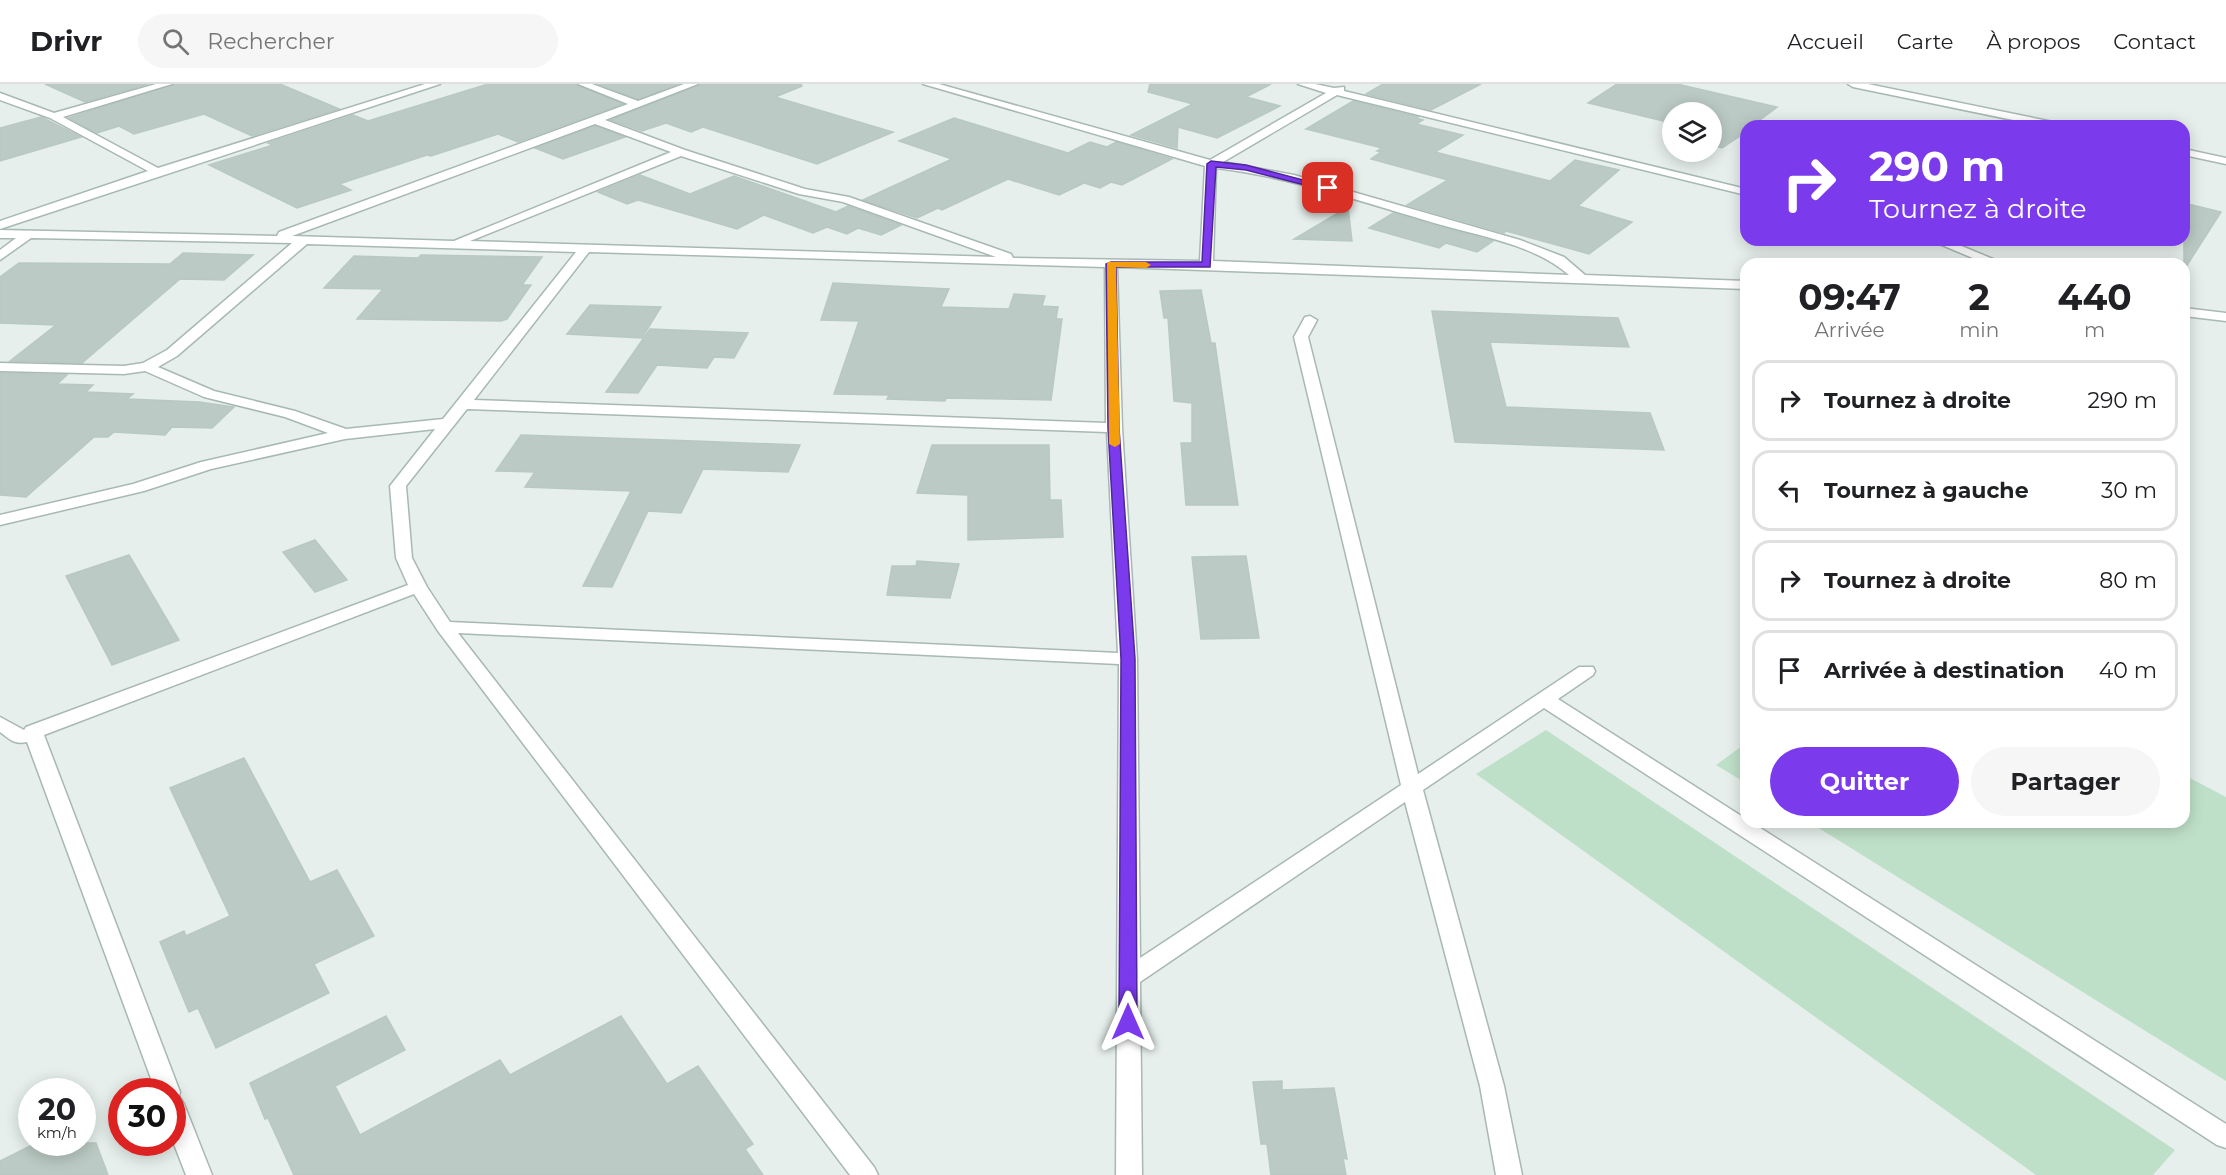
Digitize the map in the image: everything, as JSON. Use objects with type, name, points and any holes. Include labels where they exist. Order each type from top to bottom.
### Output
[{"type":"street","points":[[54,116],[167,84]]},
{"type":"street","points":[[0,225],[157,172],[435,84]]},
{"type":"street","points":[[583,84],[637,104]]},
{"type":"street","points":[[272,239],[693,84]]},
{"type":"street","points":[[928,84],[1211,164],[1290,177],[1516,243],[1560,260],[1581,278]]},
{"type":"street","points":[[1303,84],[1740,191]]},
{"type":"street","points":[[1211,164],[1350,84]]},
{"type":"street","points":[[1853,84],[2029,120]]},
{"type":"street","points":[[0,96],[54,116],[157,172]]},
{"type":"street","points":[[595,120],[681,152],[803,192],[845,199],[1023,262]]},
{"type":"street","points":[[454,244],[681,152]]},
{"type":"street","points":[[2190,153],[2226,161]]},
{"type":"street","points":[[1206,265],[1211,164]]},
{"type":"street","points":[[0,234],[272,239],[1023,262],[1206,265],[1740,285]]},
{"type":"street","points":[[0,256],[28,235]]},
{"type":"street","points":[[0,367],[124,370],[147,367],[172,353],[304,240]]},
{"type":"street","points":[[1952,246],[1983,258]]},
{"type":"street","points":[[586,248],[398,486],[404,558],[418,587],[444,627],[865,1175]]},
{"type":"street","points":[[1111,264],[1114,428],[1128,659],[1129,1175]]},
{"type":"street","points":[[2190,313],[2226,316]]},
{"type":"street","points":[[1310,320],[1301,337],[1412,788],[1492,1086],[1509,1175]]},
{"type":"street","points":[[147,367],[209,394],[290,414],[345,434]]},
{"type":"street","points":[[463,404],[1114,428]]},
{"type":"street","points":[[0,520],[138,488],[207,465],[345,434],[448,423]]},
{"type":"street","points":[[163,1078],[33,732],[418,587]]},
{"type":"street","points":[[444,627],[1128,659]]},
{"type":"street","points":[[1128,978],[1586,671]]},
{"type":"street","points":[[1544,699],[1740,825]]},
{"type":"street","points":[[0,723],[20,737]]},
{"type":"street","points":[[1745,828],[2226,1137]]},
{"type":"street","points":[[186,1141],[199,1175]]},
{"type":"green space","points":[[1546,730],[2175,1150],[2153,1175],[2036,1175],[1476,774]]},
{"type":"green space","points":[[1740,747],[1740,779],[1716,765]]},
{"type":"green space","points":[[2190,778],[2226,797],[2226,1081],[1819,828],[2190,828]]},
{"type":"building","points":[[45,84],[148,84],[85,102]]},
{"type":"building","points":[[174,84],[280,84],[339,109],[252,136],[204,114],[134,134],[119,126],[97,133],[69,118]]},
{"type":"building","points":[[488,84],[576,84],[622,104],[518,142],[498,134],[431,156],[427,155],[339,184],[351,190],[297,208],[209,165],[273,145],[268,143],[353,115],[368,121]]},
{"type":"building","points":[[598,84],[678,84],[638,99]]},
{"type":"building","points":[[700,84],[801,84],[802,86],[775,97],[893,132],[817,164],[703,127],[691,132],[666,123],[642,131],[611,120]]},
{"type":"building","points":[[1150,84],[1271,84],[1246,97],[1280,106],[1217,138],[1178,127],[1177,148],[1131,135],[1193,104],[1148,92]]},
{"type":"building","points":[[1383,84],[1481,84],[1431,110],[1366,94]]},
{"type":"building","points":[[1617,84],[1677,84],[1777,107],[1760,120],[1740,120],[1740,136],[1722,148],[1722,102],[1662,102],[1662,121],[1588,103]]},
{"type":"building","points":[[1353,101],[1418,117],[1416,118],[1423,120],[1416,124],[1463,135],[1435,152],[1550,181],[1575,160],[1619,170],[1578,206],[1632,222],[1589,254],[1506,231],[1504,233],[1407,205],[1448,180],[1371,159],[1381,152],[1377,151],[1382,148],[1306,129]]},
{"type":"building","points":[[41,117],[81,137],[0,161],[0,128]]},
{"type":"building","points":[[954,118],[1068,153],[1090,142],[1107,147],[1116,142],[1172,159],[1122,185],[1111,182],[1100,188],[1084,183],[1059,195],[1008,179],[942,210],[938,208],[917,218],[863,200],[952,159],[899,141]]},
{"type":"building","points":[[595,126],[625,137],[563,159],[535,148]]},
{"type":"building","points":[[640,175],[690,194],[734,176],[836,212],[848,206],[901,225],[881,235],[858,228],[847,234],[827,227],[813,233],[764,215],[737,229],[638,200],[627,204],[598,192]]},
{"type":"building","points":[[2190,204],[2221,212],[2190,261],[2190,258],[2184,258],[2184,246],[2190,246]]},
{"type":"building","points":[[1348,207],[1352,241],[1294,239]]},
{"type":"building","points":[[1393,213],[1493,241],[1477,252],[1446,243],[1439,248],[1369,228]]},
{"type":"building","points":[[183,253],[253,255],[224,280],[180,279],[82,363],[10,361],[56,325],[0,323],[0,277],[19,263],[170,264]]},
{"type":"building","points":[[421,255],[542,257],[522,285],[531,285],[507,319],[501,321],[357,319],[383,289],[324,288],[354,256],[418,258]]},
{"type":"building","points":[[833,283],[949,289],[941,307],[1009,309],[1014,294],[1045,296],[1042,306],[1058,307],[1056,319],[1062,319],[1051,400],[946,398],[945,401],[887,399],[889,395],[834,394],[859,321],[821,320]]},
{"type":"building","points":[[1201,290],[1211,343],[1215,343],[1238,505],[1186,505],[1181,443],[1192,443],[1192,403],[1174,401],[1168,318],[1164,318],[1160,291]]},
{"type":"building","points":[[590,305],[661,307],[642,338],[567,334]]},
{"type":"building","points":[[1432,311],[1618,318],[1629,347],[1490,342],[1506,407],[1650,413],[1664,450],[1455,442]]},
{"type":"building","points":[[650,329],[748,333],[734,358],[714,357],[707,368],[657,365],[638,393],[606,392]]},
{"type":"building","points":[[0,373],[67,375],[57,384],[93,385],[86,392],[133,394],[127,399],[199,402],[234,407],[212,428],[172,427],[165,435],[114,432],[108,437],[94,437],[26,497],[0,495]]},
{"type":"building","points":[[521,435],[800,445],[788,472],[703,469],[681,513],[648,511],[612,587],[583,586],[631,491],[525,487],[535,472],[496,471]]},
{"type":"building","points":[[932,445],[1049,445],[1050,500],[1061,500],[1063,537],[968,540],[968,495],[917,493]]},
{"type":"building","points":[[315,540],[347,580],[315,592],[283,552]]},
{"type":"building","points":[[129,555],[179,640],[112,665],[66,576]]},
{"type":"building","points":[[1246,556],[1259,638],[1201,639],[1192,557]]},
{"type":"building","points":[[917,561],[959,564],[950,598],[887,595],[892,566],[916,566]]},
{"type":"building","points":[[244,758],[310,882],[337,870],[374,936],[314,964],[329,993],[216,1048],[198,1008],[189,1012],[160,942],[184,931],[186,936],[230,916],[170,788]]},
{"type":"building","points":[[386,1016],[405,1050],[335,1086],[360,1135],[500,1060],[510,1075],[621,1016],[667,1084],[698,1066],[753,1144],[745,1149],[763,1175],[294,1175],[268,1118],[265,1119],[250,1083]]},
{"type":"building","points":[[1282,1081],[1282,1090],[1334,1088],[1347,1159],[1343,1158],[1346,1175],[1271,1175],[1267,1144],[1261,1144],[1253,1082]]},
{"type":"building","points":[[96,1143],[108,1175],[0,1175],[0,1161],[18,1152],[18,1156],[96,1156]]},
{"type":"slow traffic","points":[[1115,444],[1111,264],[1146,265]]},
{"type":"route","points":[[1128,1022],[1128,659],[1114,428],[1111,264],[1206,265],[1211,164],[1290,177],[1328,188]]}]
